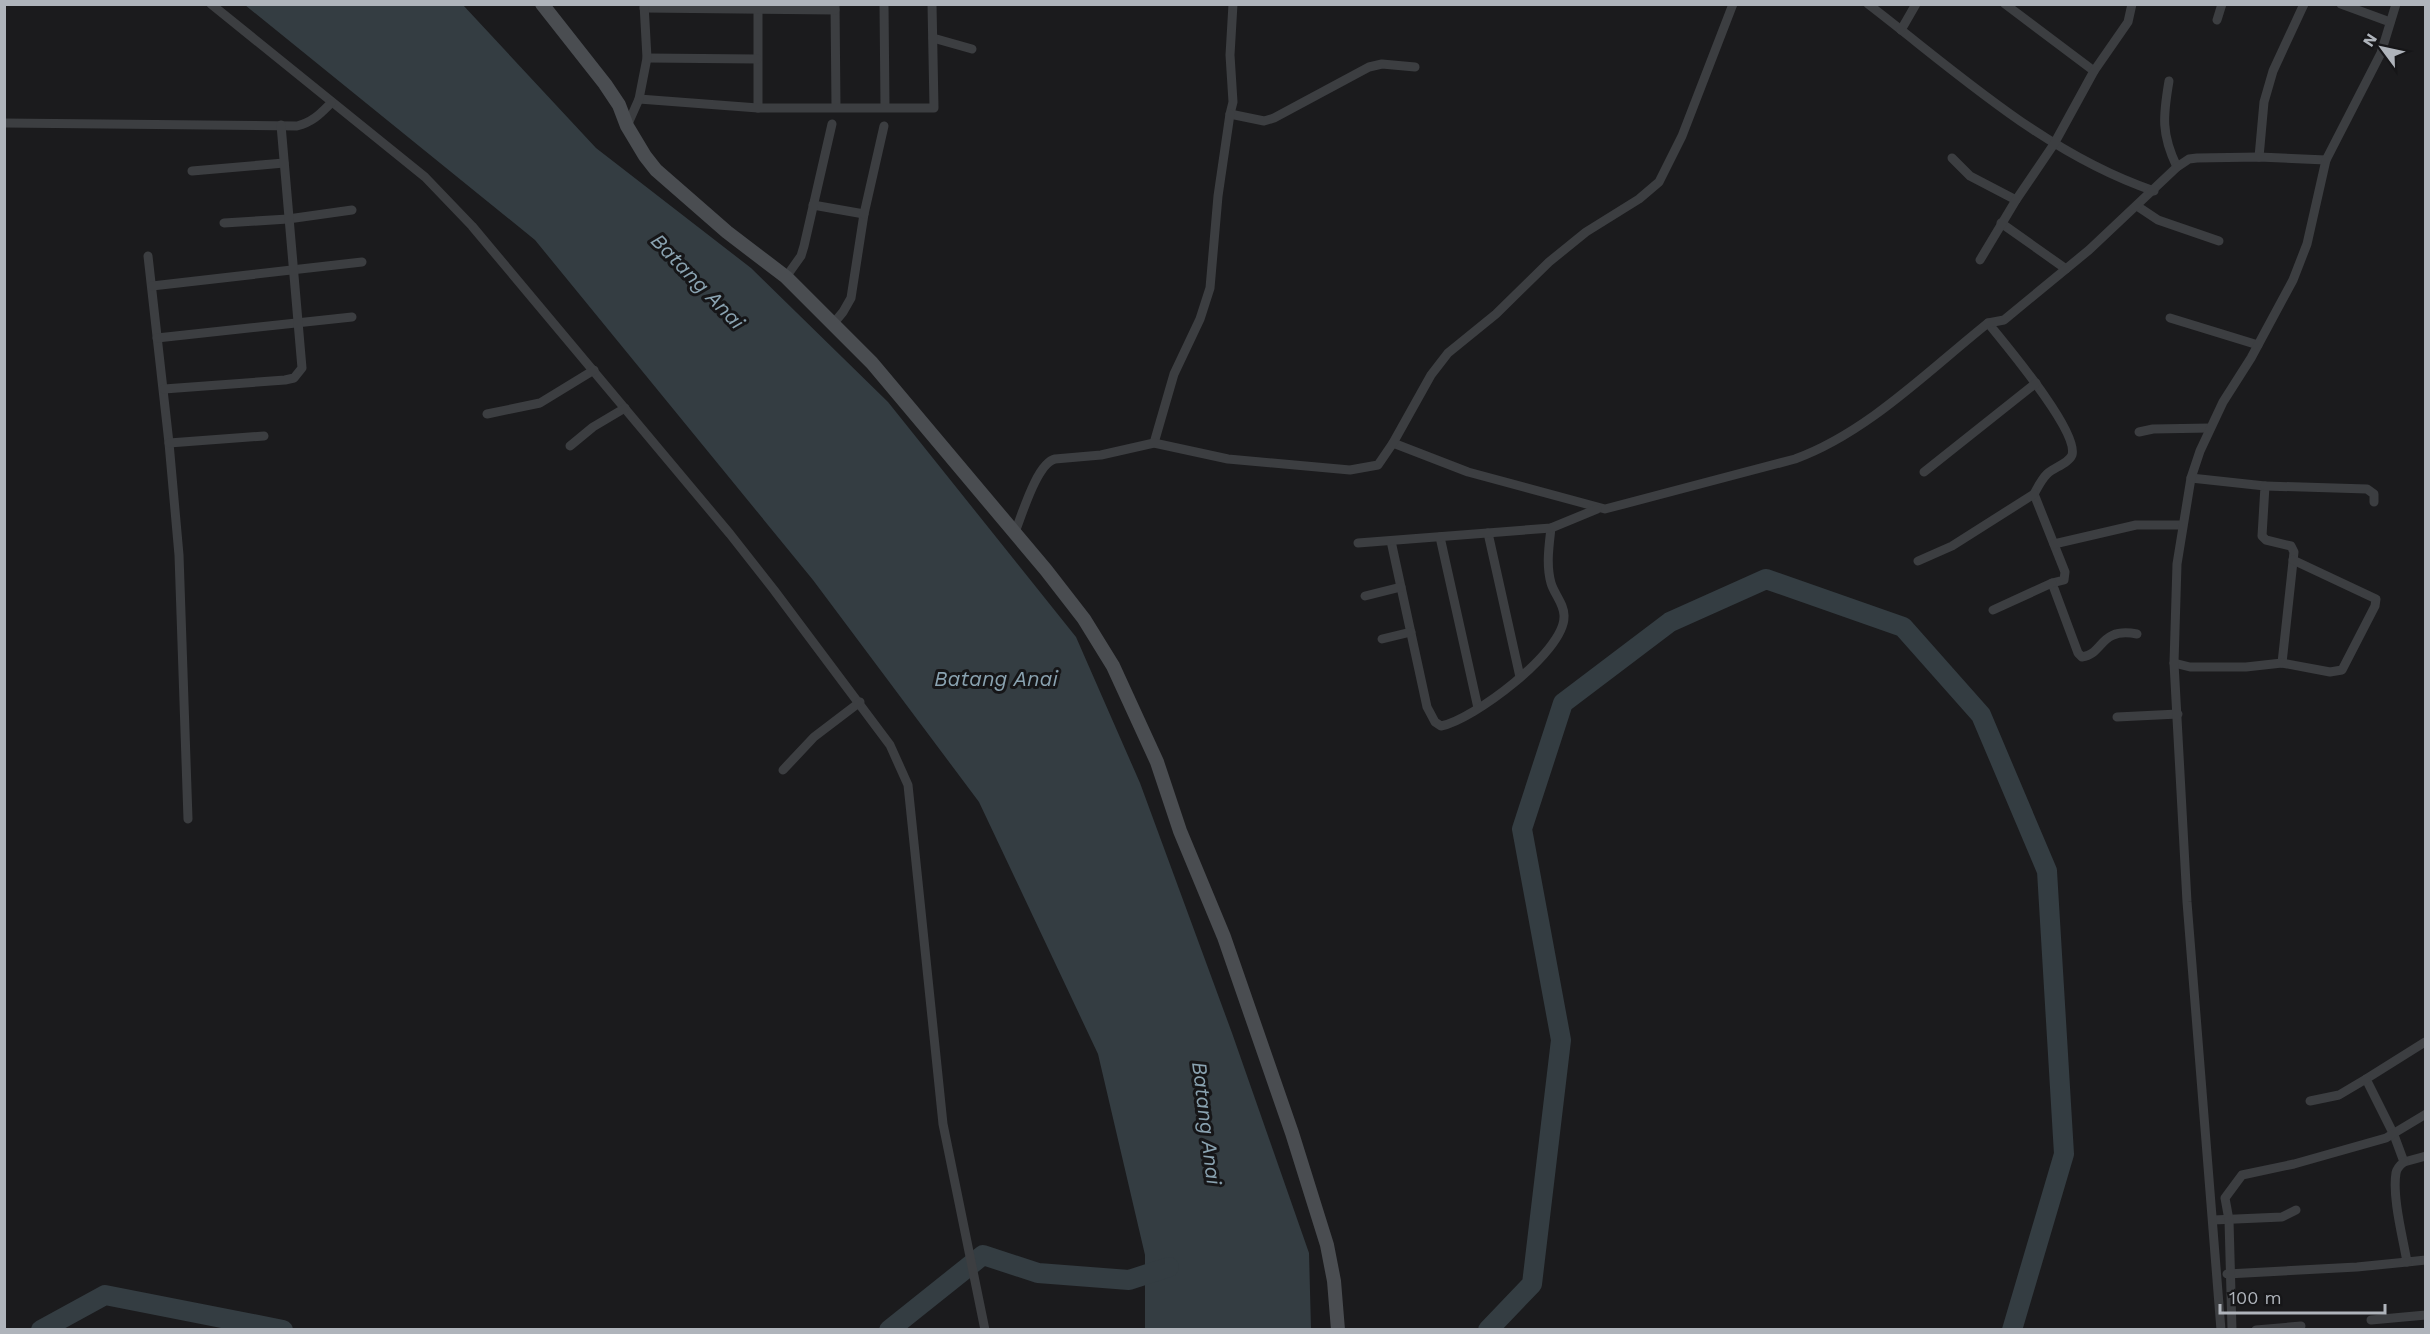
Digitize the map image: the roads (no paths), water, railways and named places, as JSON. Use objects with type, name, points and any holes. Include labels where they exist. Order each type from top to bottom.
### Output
[{"type":"street","points":[[211,4],[438,189],[472,226],[730,534],[860,702],[890,745],[908,785],[943,1124],[986,1329]]},
{"type":"street","points":[[542,4],[605,84],[619,105],[627,126],[656,170],[727,232],[786,277],[872,363],[1084,619],[1113,666],[1157,762],[1180,831],[1224,937],[1249,1006],[1308,1180],[1332,1272],[1338,1329]]},
{"type":"street","points":[[884,4],[885,107]]},
{"type":"street","points":[[639,99],[758,108],[836,106],[934,108],[932,4]]},
{"type":"street","points":[[1154,443],[1174,374],[1200,319],[1210,288],[1218,196],[1233,102],[1230,55],[1233,4]]},
{"type":"street","points":[[1868,4],[1995,102],[2054,144],[2127,182],[2154,191]]},
{"type":"street","points":[[1901,30],[1916,4]]},
{"type":"street","points":[[2005,4],[2094,71]]},
{"type":"street","points":[[1980,260],[2001,223],[2054,144],[2094,71],[2128,22],[2132,4]]},
{"type":"street","points":[[2217,20],[2222,4]]},
{"type":"street","points":[[2259,157],[2264,102],[2273,71],[2304,4]]},
{"type":"street","points":[[2341,4],[2390,22]]},
{"type":"street","points":[[2221,1329],[2187,902],[2174,663],[2177,564],[2182,525],[2191,478],[2210,428],[2293,280],[2307,244],[2326,160],[2381,53],[2396,4]]},
{"type":"street","points":[[627,126],[639,99],[647,58],[644,6],[835,7],[836,106]]},
{"type":"street","points":[[758,6],[758,108]]},
{"type":"street","points":[[1014,532],[1041,470],[1049,461],[1101,455],[1154,443],[1228,459],[1350,470],[1378,465],[1394,443],[1431,375],[1448,353],[1496,314],[1549,262],[1586,232],[1639,199],[1659,182],[1682,136],[1731,6]]},
{"type":"street","points":[[933,38],[972,49]]},
{"type":"street","points":[[647,58],[757,59]]},
{"type":"street","points":[[1230,114],[1264,121],[1274,118],[1369,67],[1382,64],[1415,67]]},
{"type":"street","points":[[2169,81],[2163,128],[2168,148],[2177,167]]},
{"type":"street","points":[[4,123],[281,125],[308,123],[318,117],[331,103]]},
{"type":"street","points":[[786,277],[801,256],[832,124]]},
{"type":"street","points":[[164,389],[285,381],[294,378],[302,368],[281,125]]},
{"type":"street","points":[[833,324],[843,312],[850,298],[864,214],[884,126]]},
{"type":"street","points":[[1394,443],[1468,472],[1597,508],[1614,508],[1816,451],[1891,402],[1988,323],[2004,320],[2066,269],[2154,191],[2177,167],[2189,159],[2259,157],[2326,160]]},
{"type":"street","points":[[1952,158],[1970,176],[2016,200]]},
{"type":"street","points":[[192,171],[284,163]]},
{"type":"street","points":[[813,205],[864,214]]},
{"type":"street","points":[[2137,206],[2158,220],[2219,241]]},
{"type":"street","points":[[224,223],[288,219],[352,210]]},
{"type":"street","points":[[2001,223],[2066,269]]},
{"type":"street","points":[[148,256],[170,443],[179,555],[188,819]]},
{"type":"street","points":[[152,286],[292,268],[362,262]]},
{"type":"street","points":[[157,338],[352,317]]},
{"type":"street","points":[[2170,318],[2258,345]]},
{"type":"street","points":[[1918,561],[1952,546],[2034,494],[2047,474],[2070,458],[2072,454],[2066,434],[2036,383],[1988,323]]},
{"type":"street","points":[[486,414],[540,403],[594,370]]},
{"type":"street","points":[[1924,472],[2036,383]]},
{"type":"street","points":[[570,446],[593,427],[625,408]]},
{"type":"street","points":[[2139,432],[2153,429],[2210,428]]},
{"type":"street","points":[[170,443],[264,436]]},
{"type":"street","points":[[2191,478],[2265,486],[2367,489],[2374,494],[2374,502]]},
{"type":"street","points":[[2265,486],[2262,536],[2266,540],[2291,546],[2294,552],[2282,663]]},
{"type":"street","points":[[1993,610],[2052,583],[2064,580],[2066,575],[2034,494]]},
{"type":"street","points":[[1358,543],[1551,528],[1597,508]]},
{"type":"street","points":[[2054,544],[2136,525],[2182,525]]},
{"type":"street","points":[[1391,541],[1427,707],[1435,722],[1441,726],[1450,724],[1478,708],[1520,677],[1552,645],[1563,628],[1565,614],[1551,583],[1548,562],[1551,528]]},
{"type":"street","points":[[1488,533],[1520,677]]},
{"type":"street","points":[[1440,537],[1478,708]]},
{"type":"street","points":[[2174,663],[2190,667],[2246,667],[2282,663],[2330,672],[2342,670],[2376,602],[2373,596],[2293,560]]},
{"type":"street","points":[[2052,583],[2078,653],[2082,657],[2088,656],[2113,634],[2137,634]]},
{"type":"street","points":[[1365,596],[1401,587]]},
{"type":"street","points":[[1382,639],[1411,632]]},
{"type":"street","points":[[783,770],[814,737],[860,702]]},
{"type":"street","points":[[2117,717],[2178,714]]},
{"type":"street","points":[[2310,1101],[2339,1095],[2425,1042]]},
{"type":"street","points":[[2366,1079],[2394,1135],[2404,1162]]},
{"type":"street","points":[[2232,1329],[2229,1220],[2225,1198],[2242,1175],[2313,1159],[2394,1135],[2426,1114]]},
{"type":"street","points":[[2407,1262],[2398,1208],[2396,1174],[2399,1166],[2404,1162],[2426,1156]]},
{"type":"street","points":[[2213,1220],[2282,1217],[2296,1210]]},
{"type":"street","points":[[2216,1274],[2357,1267],[2426,1260]]},
{"type":"street","points":[[2371,1320],[2426,1316]]},
{"type":"street","points":[[2256,1329],[2301,1326]]},
{"type":"water","name":"Batang Anai","points":[[245,5],[463,5],[596,148],[751,268],[888,402],[1076,637],[1140,783],[1232,1033],[1309,1253],[1311,1329],[1145,1329],[1145,1255],[1098,1054],[979,802],[813,580],[535,240]]},
{"type":"waterway","points":[[1488,1330],[1532,1284],[1561,1040],[1522,829],[1563,703],[1670,622],[1766,579],[1903,627],[1981,715],[2047,871],[2064,1154],[2012,1330]]},
{"type":"waterway","points":[[889,1330],[983,1255],[1038,1273],[1129,1280],[1169,1267]]},
{"type":"waterway","points":[[41,1330],[105,1295],[283,1330]]}]
